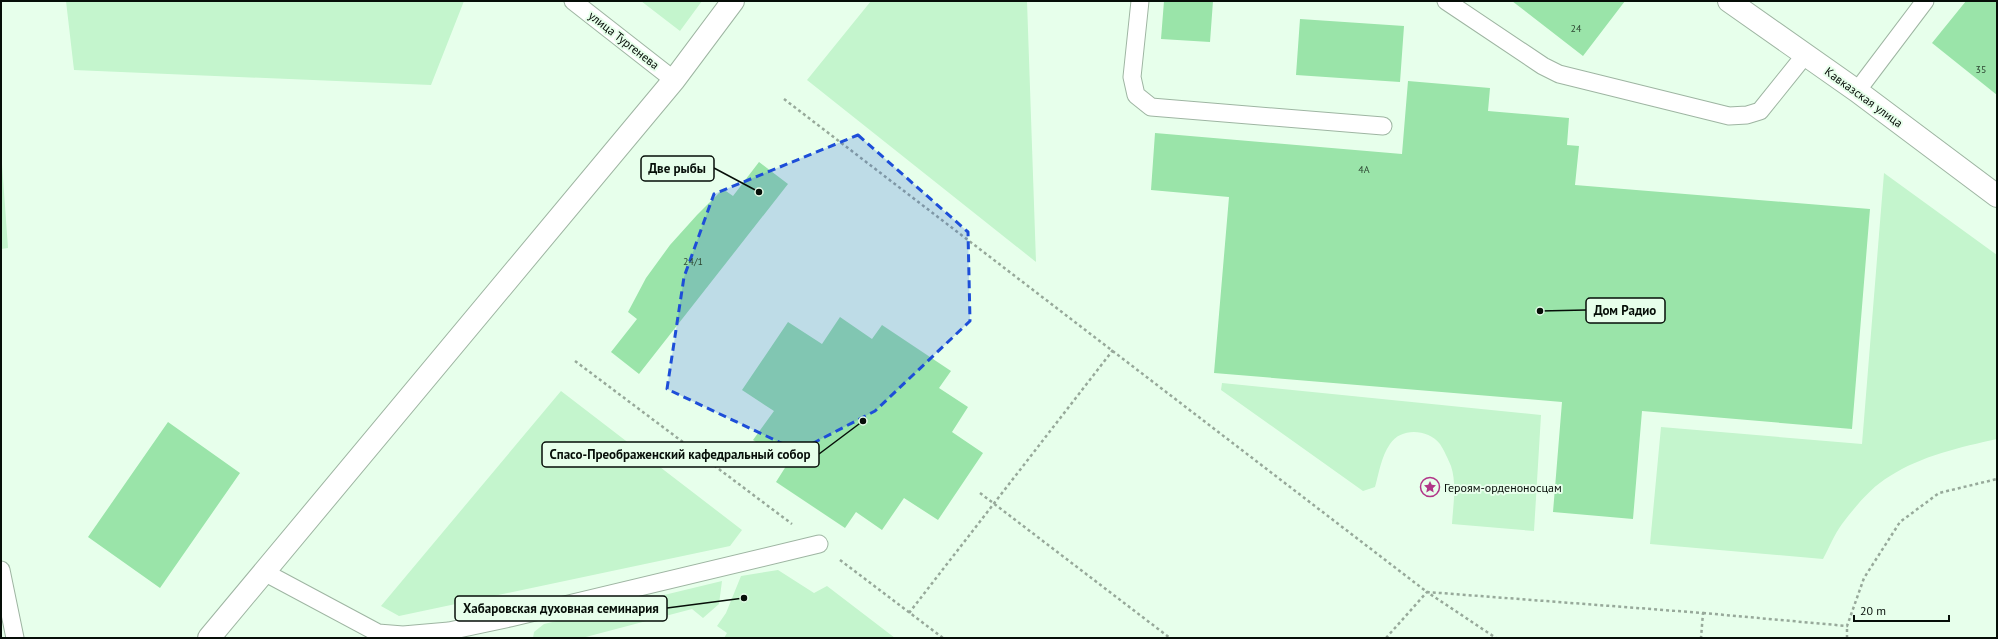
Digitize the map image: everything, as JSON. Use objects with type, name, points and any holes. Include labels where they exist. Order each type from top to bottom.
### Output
[{"type":"street","points":[[209,638],[674,80],[733,1]]},
{"type":"street","name":"Кавказская улица","points":[[1729,1],[1857,91],[1997,196]]},
{"type":"lane","name":"улица Тургенева","points":[[573,1],[674,80]]},
{"type":"lane","points":[[1140,1],[1132,78],[1136,95],[1151,107],[1383,126]]},
{"type":"lane","points":[[1446,1],[1543,66],[1559,74],[1728,116],[1747,115],[1760,111],[1805,55]]},
{"type":"lane","points":[[1857,91],[1925,1]]},
{"type":"lane","points":[[264,572],[378,632],[403,635],[449,631],[502,620],[819,544]]},
{"type":"lane","points":[[1,570],[15,638]]},
{"type":"path","points":[[784,98],[1427,592],[1496,638]]},
{"type":"path","points":[[909,612],[1113,350]]},
{"type":"path","points":[[576,361],[943,638]]},
{"type":"path","points":[[1847,638],[1847,626],[1864,578],[1900,522],[1939,494],[1997,479]]},
{"type":"path","points":[[980,493],[1170,638]]},
{"type":"path","points":[[1427,592],[1703,612],[1847,626]]},
{"type":"path","points":[[1386,638],[1427,592]]},
{"type":"path","points":[[1701,638],[1703,612]]},
{"type":"highlighted area","points":[[858,135],[968,232],[970,321],[875,411],[798,451],[667,389],[684,277],[714,194]]},
{"type":"green space","points":[[66,1],[464,1],[431,85],[74,70]]},
{"type":"green space","points":[[641,1],[702,1],[680,31]]},
{"type":"green space","points":[[871,1],[1027,1],[1036,262],[807,80]]},
{"type":"green space","points":[[1,150],[8,248],[1,249]]},
{"type":"green space","points":[[1884,173],[1997,255],[1997,439],[1955,449],[1928,458],[1902,469],[1883,481],[1864,498],[1842,524],[1823,559],[1650,544],[1661,427],[1862,444]]},
{"type":"green space","points":[[1222,383],[1541,415],[1534,531],[1452,524],[1454,502],[1453,473],[1440,444],[1429,435],[1415,432],[1401,435],[1395,439],[1384,454],[1375,487],[1363,491],[1221,390]]},
{"type":"green space","points":[[561,391],[742,530],[730,546],[399,616],[381,606]]},
{"type":"green space","points":[[778,570],[814,593],[827,586],[895,638],[724,638],[727,633],[717,626],[726,613],[741,576]]},
{"type":"green space","points":[[722,581],[719,604],[703,618],[692,609],[582,638],[533,638],[534,632],[544,624]]},
{"type":"building","points":[[1164,1],[1213,1],[1210,42],[1161,39]]},
{"type":"building","points":[[1512,1],[1625,1],[1583,56]]},
{"type":"building","points":[[1966,1],[1997,1],[1997,95],[1932,43]]},
{"type":"building","points":[[1300,19],[1404,26],[1400,82],[1296,75]]},
{"type":"building","points":[[1408,81],[1490,88],[1488,111],[1569,118],[1567,145],[1579,146],[1575,185],[1870,209],[1852,429],[1642,411],[1633,519],[1553,512],[1562,402],[1214,373],[1229,197],[1151,190],[1155,133],[1402,154]]},
{"type":"building","points":[[759,162],[788,184],[639,374],[611,352],[637,319],[628,312],[646,278],[670,245],[697,215],[723,189],[733,196]]},
{"type":"building","points":[[840,317],[872,339],[882,325],[951,371],[939,388],[968,407],[952,432],[983,453],[938,520],[904,498],[882,530],[856,512],[845,528],[776,482],[788,463],[753,440],[774,411],[742,390],[788,322],[822,344]]},
{"type":"building","points":[[168,422],[240,473],[160,588],[88,537]]},
{"type":"place","name":"Две рыбы","points":[[759,192]]},
{"type":"place","name":"Дом Радио","points":[[1540,311]]},
{"type":"place","name":"Спасо-Преображенский кафедральный собор","points":[[863,421]]},
{"type":"place","name":"Героям-орденоносцам","points":[[1430,487]]},
{"type":"place","name":"Хабаровская духовная семинария","points":[[744,598]]}]
